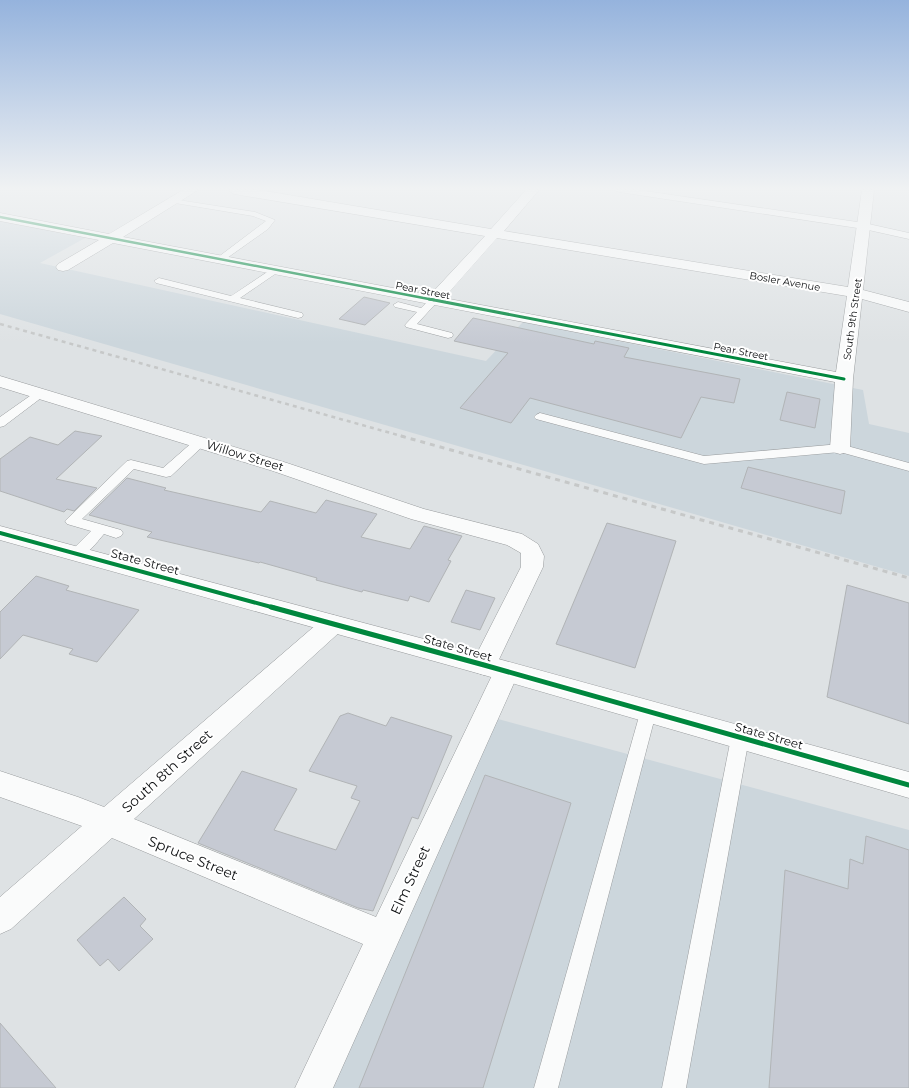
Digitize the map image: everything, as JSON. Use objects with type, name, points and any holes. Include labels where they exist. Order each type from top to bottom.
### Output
[{"type":"street","points":[[63,267],[106,241]]},
{"type":"street","name":"Pear Street","points":[[118,241],[275,270],[429,305],[844,379]]},
{"type":"street","points":[[429,305],[488,241]]},
{"type":"street","name":"Bosler Avenue","points":[[542,241],[874,296],[909,307]]},
{"type":"street","name":"South 9th Street","points":[[840,448],[844,379],[862,241]]},
{"type":"street","name":"Willow Street","points":[[0,381],[280,467],[418,514],[490,532]]},
{"type":"street","name":"Elm Street","points":[[314,1088],[384,936],[495,669],[532,567],[534,556],[531,550],[524,543],[490,532]]},
{"type":"street","name":"State Street","points":[[0,533],[333,624],[909,785]]},
{"type":"street","name":"South 8th Street","points":[[0,918],[333,624]]},
{"type":"street","name":"Spruce Street","points":[[0,784],[78,810],[384,936]]},
{"type":"lane","points":[[220,260],[246,241]]},
{"type":"lane","points":[[232,299],[275,270]]},
{"type":"lane","points":[[159,281],[298,315]]},
{"type":"lane","points":[[398,305],[429,305]]},
{"type":"lane","points":[[429,305],[410,326],[448,334]]},
{"type":"lane","points":[[0,423],[41,393]]},
{"type":"lane","points":[[540,417],[704,460],[840,448],[909,467]]},
{"type":"lane","points":[[116,532],[72,521],[131,464],[166,473],[199,443]]},
{"type":"lane","points":[[76,553],[101,529]]},
{"type":"lane","points":[[546,1088],[648,713]]},
{"type":"lane","points":[[674,1088],[740,738]]},
{"type":"shaded area","points":[[0,241],[80,241],[40,263],[486,361],[523,322],[863,390],[869,424],[909,433],[909,576],[0,314]]},
{"type":"shaded area","points":[[498,719],[909,830],[909,1088],[331,1088]]},
{"type":"building","points":[[364,297],[390,303],[365,325],[339,319]]},
{"type":"building","points":[[473,318],[594,344],[595,341],[629,348],[624,357],[740,379],[734,403],[701,397],[681,438],[530,398],[511,423],[460,408],[508,353],[454,341]]},
{"type":"building","points":[[787,392],[820,399],[815,428],[780,420]]},
{"type":"building","points":[[75,431],[102,436],[56,479],[97,488],[74,511],[67,509],[64,512],[0,491],[0,459],[30,437],[58,445]]},
{"type":"building","points":[[748,467],[845,491],[841,514],[741,488]]},
{"type":"building","points":[[127,478],[166,488],[164,490],[261,512],[270,501],[316,513],[326,500],[377,514],[361,537],[410,549],[424,526],[462,536],[448,560],[451,561],[429,602],[410,596],[408,601],[363,590],[362,592],[316,580],[317,578],[260,562],[147,537],[152,532],[89,515]]},
{"type":"building","points":[[607,523],[676,541],[635,668],[556,644]]},
{"type":"building","points":[[36,576],[69,586],[66,590],[139,610],[97,662],[69,654],[73,649],[23,635],[0,659],[0,612]]},
{"type":"building","points":[[847,585],[909,603],[909,724],[827,697]]},
{"type":"building","points":[[466,590],[495,598],[480,630],[451,622]]},
{"type":"building","points":[[348,713],[386,726],[391,717],[452,736],[418,819],[412,817],[373,911],[358,908],[198,843],[242,771],[297,789],[274,830],[336,850],[360,801],[351,798],[357,786],[309,771],[340,716]]},
{"type":"building","points":[[485,775],[571,803],[483,1088],[359,1088]]},
{"type":"building","points":[[866,836],[909,850],[909,1088],[769,1088],[785,870],[848,889],[850,859],[863,864]]},
{"type":"building","points":[[124,897],[146,919],[140,926],[153,939],[119,971],[108,959],[100,966],[77,940]]},
{"type":"building","points":[[0,1023],[56,1088],[0,1088]]},
{"type":"railway","points":[[0,324],[405,437]]},
{"type":"railway","points":[[401,436],[909,578]]},
{"type":"cycle path","points":[[124,241],[844,379]]},
{"type":"cycle path","points":[[0,533],[484,665],[909,785]]}]
